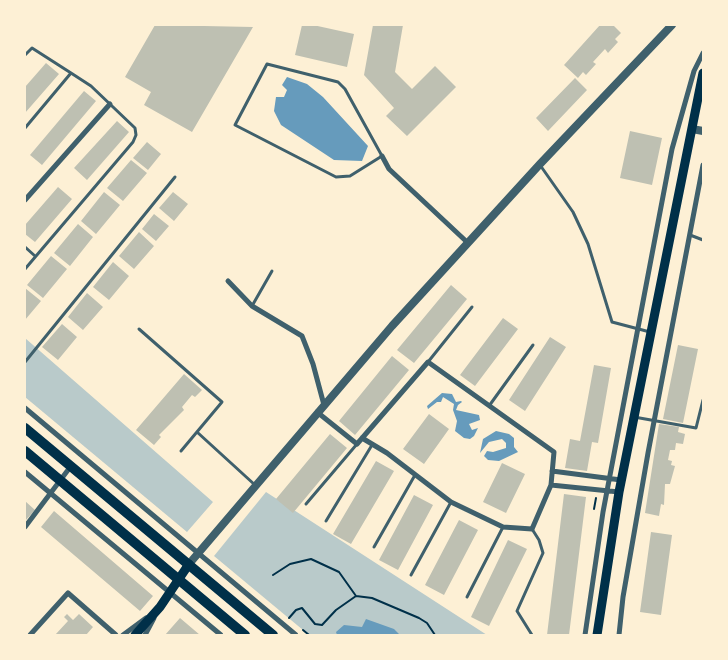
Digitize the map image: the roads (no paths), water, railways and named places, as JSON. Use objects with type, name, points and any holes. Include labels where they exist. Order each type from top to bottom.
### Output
[{"type":"main road","points":[[597,635],[621,480],[703,73]]},
{"type":"main road","points":[[25,428],[273,635]]},
{"type":"main road","points":[[25,451],[245,635]]},
{"type":"main road","points":[[135,635],[170,593],[189,564]]},
{"type":"street","points":[[189,564],[197,552],[392,326],[540,164],[672,25]]},
{"type":"street","points":[[586,635],[609,478],[672,149],[694,71],[703,53]]},
{"type":"street","points":[[25,200],[110,104]]},
{"type":"street","points":[[692,128],[703,131]]},
{"type":"street","points":[[382,156],[389,169],[468,243]]},
{"type":"street","points":[[619,635],[623,597],[703,165]]},
{"type":"street","points":[[228,281],[252,306],[302,336],[313,364],[324,405]]},
{"type":"street","points":[[317,412],[356,444],[428,362],[554,452],[551,485],[532,529],[503,527],[450,502],[362,438]]},
{"type":"street","points":[[25,408],[296,635]]},
{"type":"street","points":[[25,527],[71,466]]},
{"type":"street","points":[[552,471],[621,480]]},
{"type":"street","points":[[25,472],[221,635]]},
{"type":"street","points":[[551,485],[619,492]]},
{"type":"street","points":[[30,635],[68,593],[116,635]]},
{"type":"street","points":[[124,635],[160,606]]},
{"type":"street","points":[[145,635],[160,606]]},
{"type":"lane","points":[[25,55],[32,48],[91,86],[135,128],[136,134],[133,142],[25,269]]},
{"type":"lane","points":[[267,64],[338,82],[345,89],[382,156],[350,176],[336,177],[236,125],[267,64]]},
{"type":"lane","points":[[25,128],[71,73]]},
{"type":"lane","points":[[540,164],[573,212],[588,244],[612,322],[651,332]]},
{"type":"lane","points":[[25,362],[175,177]]},
{"type":"lane","points":[[689,235],[703,240]]},
{"type":"lane","points":[[25,247],[35,256]]},
{"type":"lane","points":[[252,306],[272,271]]},
{"type":"lane","points":[[428,362],[472,307]]},
{"type":"lane","points":[[139,329],[222,402],[181,451]]},
{"type":"lane","points":[[489,406],[533,344]]},
{"type":"lane","points":[[634,417],[696,428],[703,400]]},
{"type":"lane","points":[[197,432],[255,485]]},
{"type":"lane","points":[[306,504],[356,444]]},
{"type":"lane","points":[[326,521],[372,444]]},
{"type":"lane","points":[[374,547],[415,475]]},
{"type":"lane","points":[[411,575],[450,502]]},
{"type":"lane","points":[[467,597],[503,527]]},
{"type":"lane","points":[[532,529],[539,540],[543,553],[517,611],[532,635]]},
{"type":"water","points":[[287,77],[307,84],[323,97],[368,146],[362,161],[334,160],[281,125],[274,111],[276,97],[284,97],[287,90],[282,85]]},
{"type":"water","points":[[442,393],[452,394],[456,402],[462,402],[456,410],[479,415],[480,420],[469,424],[472,430],[478,428],[470,439],[464,438],[455,431],[457,421],[453,410],[454,404],[443,397],[441,402],[437,402],[428,409],[427,406]]},
{"type":"water","points":[[496,431],[509,434],[514,438],[514,447],[518,452],[499,461],[488,460],[484,456],[487,451],[493,452],[506,448],[506,443],[502,439],[489,442],[480,453],[483,439]]},
{"type":"water","points":[[366,619],[394,629],[400,635],[337,635],[336,632],[344,625],[362,627]]}]
